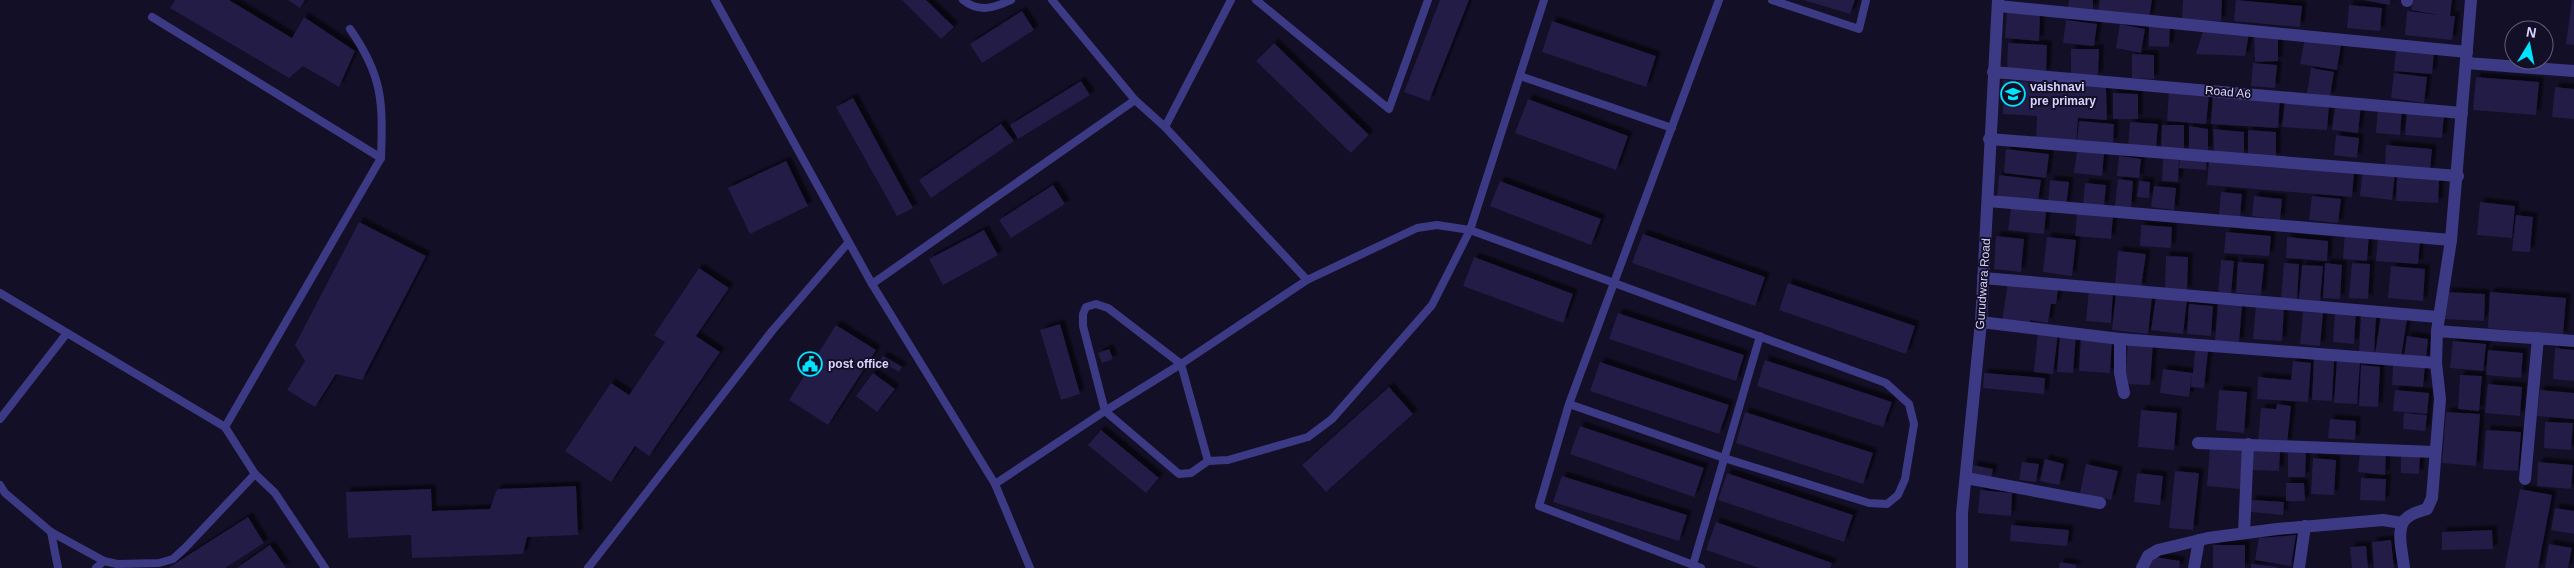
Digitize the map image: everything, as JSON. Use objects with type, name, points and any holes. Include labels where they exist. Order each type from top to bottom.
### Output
[{"type":"street","points":[[2404,568],[2400,532],[2402,523],[2407,517],[2427,509],[2432,498],[2440,399],[2436,363],[2438,317],[2451,240],[2458,176],[2471,0]]},
{"type":"street","points":[[1998,3],[2574,71]]},
{"type":"street","name":"Gurudwara Road","points":[[1962,568],[1962,513],[1981,322],[1988,201],[1989,139],[1998,3]]},
{"type":"street","name":"Road A6","points":[[1993,72],[2462,113]]},
{"type":"street","points":[[1989,139],[2458,176]]},
{"type":"street","points":[[1988,201],[2451,240]]},
{"type":"street","points":[[1983,278],[2438,317]]},
{"type":"street","points":[[1981,322],[2120,339],[2436,363]]},
{"type":"street","points":[[2437,331],[2574,341]]},
{"type":"street","points":[[2525,479],[2538,338]]},
{"type":"street","points":[[2120,339],[2120,373],[2124,393]]},
{"type":"street","points":[[2198,442],[2435,452]]},
{"type":"street","points":[[2244,534],[2248,444]]},
{"type":"street","points":[[1966,478],[2100,503]]},
{"type":"street","points":[[2142,568],[2148,556],[2158,550],[2199,540],[2305,526],[2383,520],[2402,523]]},
{"type":"street","points":[[2299,568],[2305,526]]},
{"type":"street","points":[[2194,568],[2199,540]]},
{"type":"lane","points":[[715,0],[848,243],[995,484],[1030,568]]},
{"type":"lane","points":[[963,0],[971,7],[982,9],[993,8],[1012,0]]},
{"type":"lane","points":[[1052,0],[1135,100],[1165,127],[1307,280]]},
{"type":"lane","points":[[1165,127],[1231,0]]},
{"type":"lane","points":[[1256,0],[1389,109],[1428,0]]},
{"type":"lane","points":[[1208,461],[1181,364],[1108,308],[1096,304],[1086,307],[1082,314],[1083,326],[1105,411],[1179,474],[1191,473],[1208,461],[1228,460],[1308,437],[1332,419],[1432,305],[1470,230],[1544,0]]},
{"type":"lane","points":[[1719,0],[1616,283],[1569,404],[1539,506],[1697,567],[1724,458],[1760,336]]},
{"type":"lane","points":[[1772,0],[1859,28],[1866,0]]},
{"type":"lane","points":[[152,17],[381,158]]},
{"type":"lane","points":[[226,427],[381,158],[381,94],[375,72],[366,51],[350,29]]},
{"type":"lane","points":[[1520,76],[1672,128]]},
{"type":"lane","points":[[872,284],[1135,100]]},
{"type":"lane","points":[[995,484],[1307,280],[1417,228],[1437,225],[1470,230],[1886,383],[1909,404],[1914,424],[1905,479],[1898,495],[1887,504],[1869,503],[1724,458],[1569,404]]},
{"type":"lane","points":[[588,568],[772,331],[848,243]]},
{"type":"lane","points":[[0,293],[226,427],[255,474],[275,492],[325,568]]},
{"type":"lane","points":[[0,418],[67,333]]},
{"type":"lane","points":[[0,485],[5,493],[52,532],[104,561],[117,564],[159,563],[173,559],[255,474]]},
{"type":"lane","points":[[52,532],[58,568]]},
{"type":"lane","points":[[96,568],[104,561]]},
{"type":"building","points":[[175,0],[229,0],[292,38],[304,17],[355,51],[339,87],[303,66],[289,78],[170,8]]},
{"type":"building","points":[[288,0],[305,0],[300,8]]},
{"type":"building","points":[[902,0],[926,0],[954,27],[941,39]]},
{"type":"building","points":[[1440,0],[1469,0],[1429,101],[1404,92]]},
{"type":"building","points":[[1804,0],[1855,0],[1850,14]]},
{"type":"building","points":[[2069,0],[2093,0],[2093,9],[2068,7]]},
{"type":"building","points":[[2100,0],[2152,0],[2149,18],[2098,12]]},
{"type":"building","points":[[2183,0],[2222,0],[2221,21],[2182,20]]},
{"type":"building","points":[[2236,0],[2302,6],[2300,27],[2234,21]]},
{"type":"building","points":[[2364,0],[2390,0],[2390,5]]},
{"type":"building","points":[[2413,0],[2452,0],[2450,16],[2455,16],[2452,40],[2405,35],[2407,11],[2439,15],[2411,10]]},
{"type":"building","points":[[2572,0],[2574,0],[2574,45],[2566,44]]},
{"type":"building","points":[[2349,5],[2382,8],[2380,31],[2347,28]]},
{"type":"building","points":[[1022,11],[1034,30],[982,63],[970,44]]},
{"type":"building","points":[[2007,12],[2040,14],[2039,41],[2005,38]]},
{"type":"building","points":[[2066,20],[2097,24],[2094,46],[2063,43]]},
{"type":"building","points":[[1552,21],[1656,56],[1646,87],[1542,52]]},
{"type":"building","points":[[2120,24],[2145,29],[2141,53],[2116,48]]},
{"type":"building","points":[[2149,26],[2170,27],[2169,47],[2149,46]]},
{"type":"building","points":[[2204,28],[2249,34],[2245,56],[2196,54]]},
{"type":"building","points":[[2254,35],[2278,35],[2278,61],[2255,62]]},
{"type":"building","points":[[2305,38],[2341,44],[2337,70],[2300,64]]},
{"type":"building","points":[[1274,43],[1369,135],[1351,153],[1256,61]]},
{"type":"building","points":[[2008,43],[2047,45],[2046,74],[2007,71]]},
{"type":"building","points":[[2071,49],[2099,49],[2098,76],[2071,76]]},
{"type":"building","points":[[2396,49],[2434,52],[2432,74],[2394,71]]},
{"type":"building","points":[[2132,54],[2154,55],[2154,79],[2132,78]]},
{"type":"building","points":[[2253,63],[2277,65],[2275,88],[2251,86]]},
{"type":"building","points":[[2311,68],[2334,72],[2330,96],[2307,93]]},
{"type":"building","points":[[2394,73],[2427,77],[2424,103],[2391,98]]},
{"type":"building","points":[[2476,77],[2539,82],[2536,115],[2473,110]]},
{"type":"building","points":[[2003,80],[2106,87],[2107,120],[2078,118],[2076,144],[2036,141],[2037,116],[2003,114]]},
{"type":"building","points":[[1081,81],[1090,95],[1018,139],[1010,125]]},
{"type":"building","points":[[2555,87],[2574,89],[2574,119],[2552,117]]},
{"type":"building","points":[[2169,91],[2209,94],[2206,124],[2167,121]]},
{"type":"building","points":[[2113,93],[2138,94],[2138,119],[2113,119]]},
{"type":"building","points":[[2213,93],[2280,97],[2278,128],[2211,124]]},
{"type":"building","points":[[853,98],[913,208],[897,216],[836,107]]},
{"type":"building","points":[[1528,99],[1628,136],[1616,170],[1515,133]]},
{"type":"building","points":[[2285,101],[2329,105],[2327,130],[2282,127]]},
{"type":"building","points":[[2336,102],[2361,105],[2358,133],[2332,130]]},
{"type":"building","points":[[2378,107],[2402,109],[2400,135],[2376,133]]},
{"type":"building","points":[[2407,112],[2444,115],[2442,138],[2405,135]]},
{"type":"building","points":[[2079,121],[2114,124],[2113,143],[2077,140]]},
{"type":"building","points":[[2130,122],[2158,124],[2156,149],[2128,147]]},
{"type":"building","points":[[1001,124],[1014,141],[931,198],[919,180]]},
{"type":"building","points":[[2162,125],[2184,125],[2184,151],[2161,151]]},
{"type":"building","points":[[2189,126],[2208,129],[2208,151],[2189,150]]},
{"type":"building","points":[[2213,129],[2244,132],[2244,155],[2214,152]]},
{"type":"building","points":[[2248,130],[2276,132],[2276,158],[2248,155]]},
{"type":"building","points":[[2336,135],[2359,138],[2357,158],[2334,155]]},
{"type":"building","points":[[2386,145],[2432,149],[2430,171],[2385,168]]},
{"type":"building","points":[[2006,149],[2049,154],[2046,178],[2004,173]]},
{"type":"building","points":[[2077,151],[2104,154],[2102,176],[2074,173]]},
{"type":"building","points":[[2180,155],[2207,156],[2206,170],[2179,168]]},
{"type":"building","points":[[2119,156],[2141,159],[2139,178],[2117,176]]},
{"type":"building","points":[[2163,159],[2179,160],[2178,182],[2162,181]]},
{"type":"building","points":[[786,161],[808,206],[750,234],[728,188]]},
{"type":"building","points":[[2209,161],[2354,173],[2352,197],[2207,185]]},
{"type":"building","points":[[2363,169],[2395,173],[2392,200],[2360,196]]},
{"type":"building","points":[[1999,175],[2041,180],[2038,202],[1997,198]]},
{"type":"building","points":[[2397,177],[2439,179],[2438,203],[2396,201]]},
{"type":"building","points":[[2118,179],[2133,181],[2131,207],[2115,206]]},
{"type":"building","points":[[2050,180],[2069,182],[2066,206],[2048,204]]},
{"type":"building","points":[[1500,181],[1601,219],[1591,245],[1490,206]]},
{"type":"building","points":[[2139,181],[2150,182],[2149,198],[2137,197]]},
{"type":"building","points":[[2085,183],[2106,185],[2104,206],[2083,204]]},
{"type":"building","points":[[1053,185],[1065,204],[1011,238],[999,220]]},
{"type":"building","points":[[2154,186],[2176,188],[2174,210],[2151,207]]},
{"type":"building","points":[[2221,192],[2242,194],[2240,217],[2219,215]]},
{"type":"building","points":[[2254,196],[2282,199],[2280,220],[2252,216]]},
{"type":"building","points":[[2312,196],[2341,199],[2338,223],[2309,220]]},
{"type":"building","points":[[2480,202],[2515,206],[2512,238],[2477,235]]},
{"type":"building","points":[[2011,208],[2046,212],[2044,234],[2008,230]]},
{"type":"building","points":[[2077,213],[2113,216],[2111,239],[2075,236]]},
{"type":"building","points":[[2516,215],[2533,217],[2530,252],[2512,251]]},
{"type":"building","points":[[359,222],[426,256],[362,380],[336,374],[315,407],[287,390],[305,361],[295,345]]},
{"type":"building","points":[[2141,225],[2172,227],[2171,248],[2140,246]]},
{"type":"building","points":[[984,230],[998,255],[943,285],[929,259]]},
{"type":"building","points":[[2226,232],[2271,236],[2269,256],[2224,253]]},
{"type":"building","points":[[2345,232],[2369,234],[2367,261],[2343,259]]},
{"type":"building","points":[[1643,234],[1765,277],[1755,306],[1632,263]]},
{"type":"building","points":[[1996,236],[2024,239],[2021,272],[1994,269]]},
{"type":"building","points":[[2047,237],[2076,240],[2072,276],[2043,272]]},
{"type":"building","points":[[2287,237],[2328,241],[2327,261],[2286,258]]},
{"type":"building","points":[[2378,237],[2420,240],[2418,264],[2376,261]]},
{"type":"building","points":[[2118,251],[2146,254],[2141,287],[2115,284]]},
{"type":"building","points":[[2166,256],[2188,257],[2187,291],[2165,290]]},
{"type":"building","points":[[1474,257],[1573,294],[1563,323],[1463,286]]},
{"type":"building","points":[[2221,260],[2234,261],[2231,294],[2218,293]]},
{"type":"building","points":[[2238,262],[2264,264],[2261,295],[2236,293]]},
{"type":"building","points":[[2284,263],[2299,264],[2297,300],[2281,299]]},
{"type":"building","points":[[2325,263],[2342,265],[2340,299],[2323,298]]},
{"type":"building","points":[[2352,263],[2370,264],[2368,299],[2349,298]]},
{"type":"building","points":[[2302,265],[2323,266],[2320,301],[2299,299]]},
{"type":"building","points":[[2391,266],[2425,269],[2423,301],[2388,298]]},
{"type":"building","points":[[699,268],[729,288],[696,336],[720,352],[649,456],[635,446],[611,482],[565,451],[611,383],[629,395],[665,342],[654,335]]},
{"type":"building","points":[[2008,282],[2058,289],[2056,304],[2051,304],[2048,323],[2030,320],[2030,326],[2002,322]]},
{"type":"building","points":[[1788,283],[1915,326],[1906,354],[1779,310]]},
{"type":"building","points":[[2089,289],[2113,291],[2111,323],[2086,321]]},
{"type":"building","points":[[2447,292],[2485,294],[2484,321],[2445,319]]},
{"type":"building","points":[[2490,292],[2566,298],[2563,335],[2488,328]]},
{"type":"building","points":[[2116,293],[2152,297],[2148,334],[2112,330]]},
{"type":"building","points":[[2156,297],[2187,300],[2183,334],[2151,330]]},
{"type":"building","points":[[2189,304],[2213,306],[2211,336],[2187,334]]},
{"type":"building","points":[[2218,304],[2242,306],[2239,342],[2215,341]]},
{"type":"building","points":[[2256,306],[2284,308],[2282,341],[2253,339]]},
{"type":"building","points":[[2335,311],[2356,312],[2354,344],[2333,342]]},
{"type":"building","points":[[2303,312],[2323,313],[2320,346],[2300,344]]},
{"type":"building","points":[[1618,313],[1744,355],[1736,381],[1609,339]]},
{"type":"building","points":[[2361,314],[2376,315],[2374,354],[2359,353]]},
{"type":"building","points":[[2381,316],[2407,319],[2401,358],[2375,354]]},
{"type":"building","points":[[1060,324],[1080,394],[1061,400],[1040,330]]},
{"type":"building","name":"post office","points":[[836,325],[876,350],[828,425],[789,400]]},
{"type":"building","points":[[2038,331],[2058,333],[2053,374],[2034,372]]},
{"type":"building","points":[[2060,334],[2076,335],[2073,373],[2057,372]]},
{"type":"building","points":[[2407,336],[2428,339],[2426,360],[2404,357]]},
{"type":"building","points":[[2081,338],[2112,340],[2110,373],[2079,371]]},
{"type":"building","points":[[2128,341],[2153,343],[2150,385],[2125,384]]},
{"type":"building","points":[[2453,341],[2486,344],[2483,371],[2450,368]]},
{"type":"building","points":[[2555,348],[2574,350],[2574,381],[2553,379]]},
{"type":"building","points":[[1109,349],[1113,359],[1102,363],[1098,353]]},
{"type":"building","points":[[2195,350],[2208,351],[2204,388],[2191,387],[2192,375],[2189,397],[2160,393],[2163,369],[2193,373]]},
{"type":"building","points":[[2488,350],[2523,353],[2521,378],[2486,375]]},
{"type":"building","points":[[883,356],[902,367],[899,372],[880,361]]},
{"type":"building","points":[[2314,358],[2334,359],[2332,401],[2312,400]]},
{"type":"building","points":[[1765,360],[1892,402],[1883,427],[1757,386]]},
{"type":"building","points":[[2337,360],[2360,361],[2357,404],[2334,403]]},
{"type":"building","points":[[2293,361],[2311,363],[2308,402],[2257,399],[2258,377],[2291,380]]},
{"type":"building","points":[[1600,362],[1729,405],[1719,434],[1590,391]]},
{"type":"building","points":[[2393,364],[2425,365],[2423,387],[2392,385]]},
{"type":"building","points":[[2361,365],[2380,367],[2378,407],[2359,406]]},
{"type":"building","points":[[873,373],[895,389],[877,412],[856,396]]},
{"type":"building","points":[[1984,373],[2045,378],[2044,394],[1983,388]]},
{"type":"building","points":[[2460,375],[2482,376],[2479,411],[2458,409]]},
{"type":"building","points":[[2488,384],[2522,387],[2520,416],[2485,413]]},
{"type":"building","points":[[1389,387],[1413,414],[1326,492],[1302,465]]},
{"type":"building","points":[[2219,390],[2247,392],[2244,433],[2216,430]]},
{"type":"building","points":[[2395,390],[2429,393],[2427,414],[2393,411]]},
{"type":"building","points":[[2540,390],[2574,393],[2574,419],[2537,416]]},
{"type":"building","points":[[2277,404],[2291,406],[2287,444],[2258,441],[2261,408],[2276,409]]},
{"type":"building","points":[[2141,410],[2177,413],[2174,450],[2138,447]]},
{"type":"building","points":[[1745,412],[1873,453],[1863,484],[1736,443]]},
{"type":"building","points":[[2446,412],[2480,414],[2476,466],[2442,463]]},
{"type":"building","points":[[2404,413],[2427,415],[2425,431],[2403,429]]},
{"type":"building","points":[[2330,419],[2356,421],[2355,440],[2328,438]]},
{"type":"building","points":[[2545,422],[2573,423],[2571,450],[2544,448]]},
{"type":"building","points":[[1580,426],[1704,468],[1694,497],[1570,454]]},
{"type":"building","points":[[1101,430],[1159,478],[1146,493],[1088,445]]},
{"type":"building","points":[[2486,430],[2521,432],[2518,471],[2483,469]]},
{"type":"building","points":[[2210,447],[2244,450],[2240,489],[2207,486]]},
{"type":"building","points":[[2253,449],[2280,451],[2279,471],[2252,470]]},
{"type":"building","points":[[2288,451],[2306,451],[2305,477],[2288,477]]},
{"type":"building","points":[[2360,452],[2386,454],[2385,475],[2358,472]]},
{"type":"building","points":[[2401,455],[2420,455],[2419,474],[2401,473]]},
{"type":"building","points":[[2313,458],[2336,460],[2334,495],[2311,494]]},
{"type":"building","points":[[2045,459],[2064,464],[2059,485],[2040,481]]},
{"type":"building","points":[[2022,462],[2039,464],[2036,482],[2019,480]]},
{"type":"building","points":[[2538,462],[2573,465],[2571,489],[2537,486]]},
{"type":"building","points":[[2086,464],[2118,471],[2111,500],[2080,493]]},
{"type":"building","points":[[1973,465],[1993,469],[1991,478],[1972,474]]},
{"type":"building","points":[[2175,471],[2199,473],[2193,530],[2169,528]]},
{"type":"building","points":[[1727,473],[1853,515],[1844,542],[1718,500]]},
{"type":"building","points":[[2137,473],[2163,476],[2160,505],[2134,502]]},
{"type":"building","points":[[1562,476],[1687,515],[1679,541],[1553,502]]},
{"type":"building","points":[[2361,478],[2386,479],[2385,501],[2360,500]]},
{"type":"building","points":[[2286,483],[2304,483],[2305,501],[2286,501]]},
{"type":"building","points":[[576,486],[578,535],[527,537],[523,554],[412,558],[411,535],[348,538],[346,492],[431,489],[432,511],[490,509],[497,489]]},
{"type":"building","points":[[2520,489],[2552,495],[2538,568],[2505,568]]},
{"type":"building","points":[[1980,490],[2012,493],[2011,516],[1978,513]]},
{"type":"building","points":[[2251,500],[2284,502],[2283,515],[2251,512]]},
{"type":"building","points":[[2555,508],[2574,511],[2574,534],[2551,530]]},
{"type":"building","points":[[248,517],[264,543],[225,568],[168,568]]},
{"type":"building","points":[[1716,522],[1832,563],[1830,568],[1759,568],[1706,550]]},
{"type":"building","points":[[2011,525],[2069,530],[2067,546],[2010,541]]},
{"type":"building","points":[[2492,530],[2493,549],[2442,550],[2442,532]]},
{"type":"building","points":[[2296,535],[2291,566],[2255,560],[2259,538]]},
{"type":"building","points":[[2391,540],[2394,568],[2374,568],[2372,542]]},
{"type":"building","points":[[2549,544],[2572,548],[2568,568],[2545,568]]},
{"type":"building","points":[[270,545],[286,568],[237,568]]},
{"type":"building","points":[[2213,545],[2245,545],[2245,568],[2213,568]]},
{"type":"building","points":[[2366,546],[2368,568],[2352,568],[2350,547]]},
{"type":"building","points":[[2148,556],[2180,561],[2179,568],[2147,568]]},
{"type":"building","points":[[2060,562],[2076,565],[2076,568],[2059,568]]},
{"type":"building","points":[[2251,564],[2277,567],[2277,568],[2251,568]]},
{"type":"place","name":"vaishnavi pre primary","points":[[2013,94]]},
{"type":"place","name":"post office","points":[[810,364]]}]
